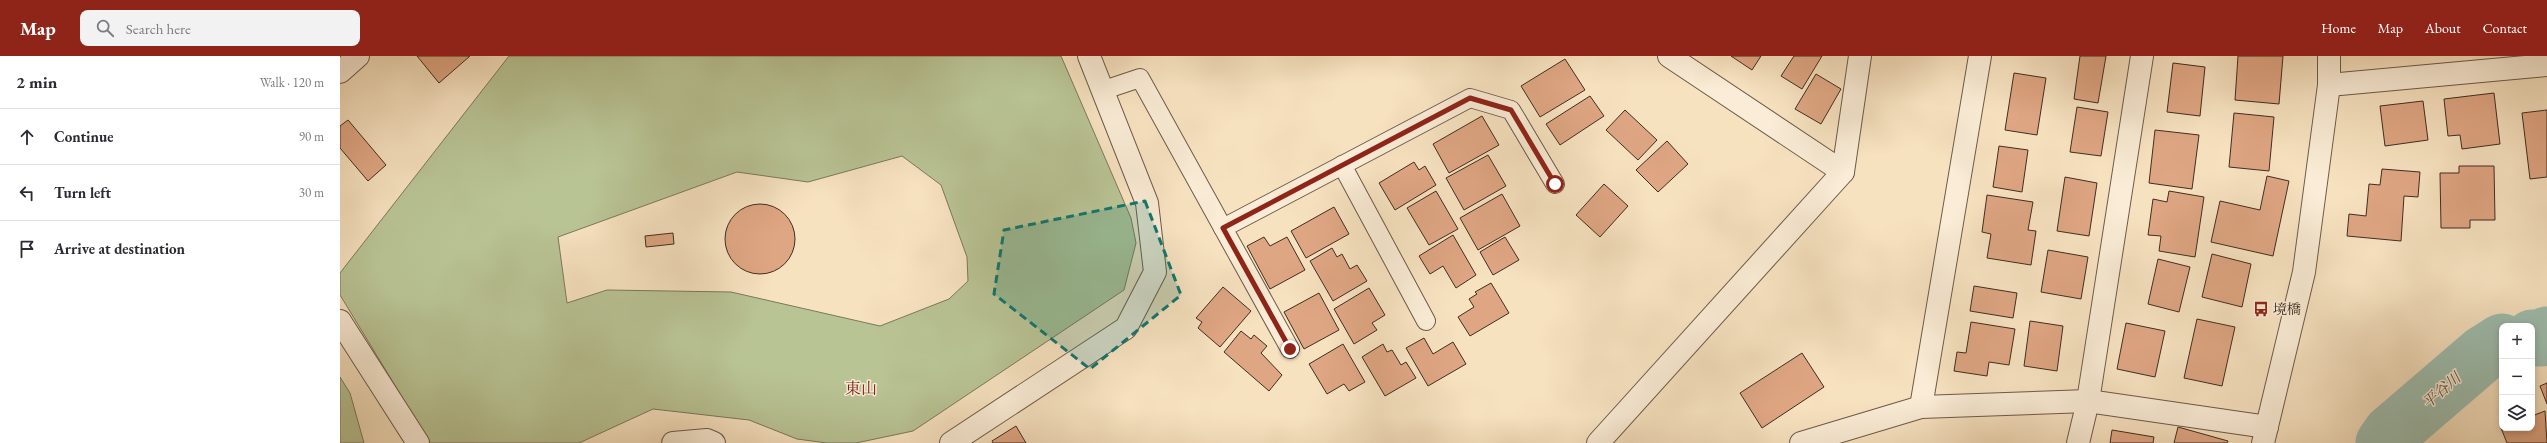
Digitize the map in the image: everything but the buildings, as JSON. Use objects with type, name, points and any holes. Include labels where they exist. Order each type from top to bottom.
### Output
[{"type":"street","points":[[340,72],[358,56]]},
{"type":"street","points":[[951,443],[1126,328],[1155,272],[1147,203],[1104,90],[1089,56]]},
{"type":"street","points":[[1669,56],[1843,172]]},
{"type":"street","points":[[1598,443],[1843,172],[1860,56]]},
{"type":"street","points":[[1921,407],[1980,56]]},
{"type":"street","points":[[2078,443],[2088,401],[2142,56]]},
{"type":"street","points":[[1801,443],[1921,407],[2088,401],[2265,435],[2304,272],[2329,85],[2329,56]]},
{"type":"street","points":[[2329,85],[2547,65]]},
{"type":"street","points":[[340,321],[418,443]]},
{"type":"street","points":[[673,443],[707,440],[714,443]]},
{"type":"lane","points":[[1104,90],[1140,78],[1290,349]]},
{"type":"lane","points":[[1223,228],[1470,98],[1511,110],[1555,184]]},
{"type":"lane","points":[[1342,165],[1426,321]]},
{"type":"highlighted area","points":[[1145,201],[1181,295],[1090,369],[994,294],[1004,230]]},
{"type":"green space","points":[[509,56],[1061,56],[1131,218],[1136,243],[1124,290],[913,431],[856,443],[827,443],[797,439],[749,420],[653,409],[579,443],[430,443],[340,295],[340,273]],"holes":[[[902,156],[941,185],[967,257],[968,281],[949,299],[880,326],[731,292],[607,290],[567,303],[558,237],[737,172],[808,182]]]},
{"type":"green space","points":[[340,377],[350,393],[364,443],[340,443]]},
{"type":"waterway","name":"平谷川","points":[[2535,338],[2542,338],[2547,335]]},
{"type":"waterway","name":"平谷川","points":[[2384,443],[2391,433],[2483,354],[2499,344]]},
{"type":"place","name":"境橋","points":[[2261,309]]},
{"type":"district","name":"東山","points":[[861,388]]},
{"type":"route","points":[[1290,349],[1223,228],[1470,98],[1511,110],[1555,184]]}]
